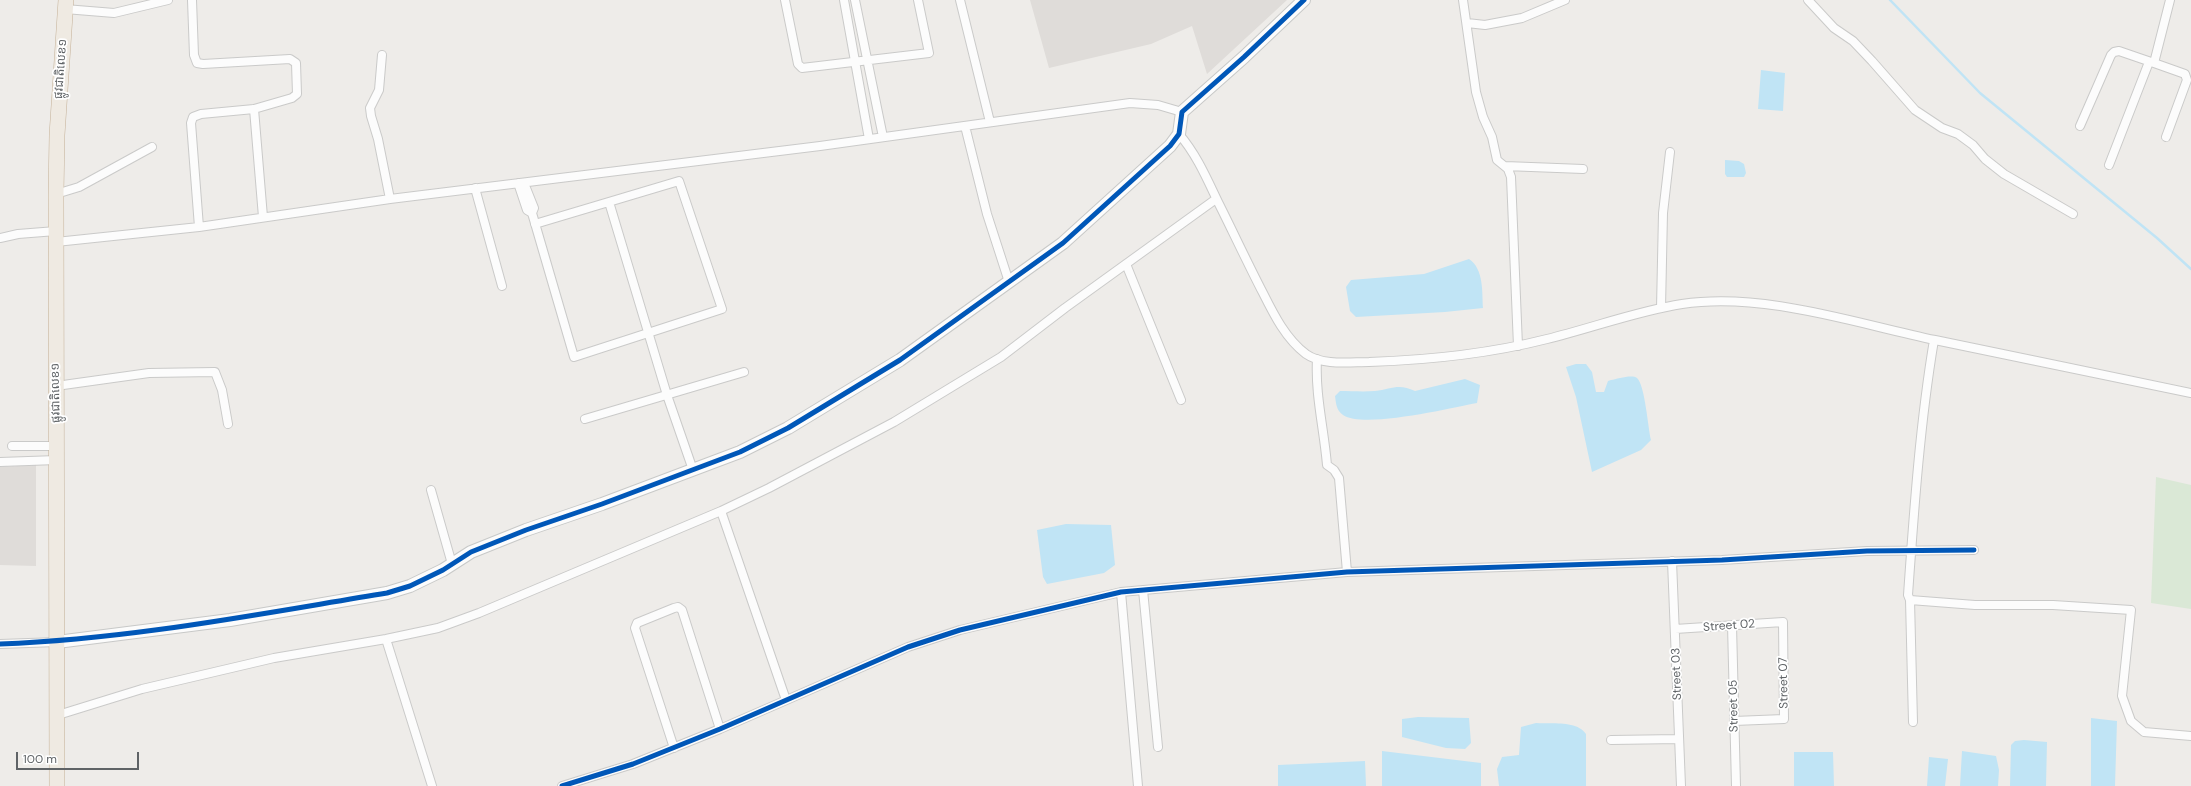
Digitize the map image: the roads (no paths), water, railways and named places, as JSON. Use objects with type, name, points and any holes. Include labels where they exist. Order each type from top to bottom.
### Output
[{"type":"highway","name":"ផ្លូវជាតិលេខ១","points":[[57,786],[56,194],[57,135],[66,5]]},
{"type":"street","points":[[66,5],[114,13],[168,0]]},
{"type":"street","points":[[192,0],[194,55],[197,63],[203,64],[287,58],[296,63],[297,94],[292,98],[254,110],[201,114],[193,117],[191,123],[198,227]]},
{"type":"street","points":[[785,0],[800,68],[929,53],[918,0]]},
{"type":"street","points":[[844,0],[870,139]]},
{"type":"street","points":[[855,0],[883,137]]},
{"type":"street","points":[[960,0],[990,122]]},
{"type":"street","points":[[0,644],[57,642],[230,620],[387,593],[410,586],[452,564],[471,552],[526,530],[740,452],[788,428],[900,360],[1063,243],[1095,216],[1160,156],[1179,134],[1182,112],[1244,57],[1304,0]]},
{"type":"street","points":[[1463,0],[1476,92],[1483,117],[1492,137],[1497,160],[1508,169],[1511,177],[1518,346]]},
{"type":"street","points":[[1467,23],[1485,25],[1522,18],[1565,0]]},
{"type":"street","points":[[1808,0],[1834,28],[1853,41],[1915,110],[1942,128],[1958,134],[1973,145],[1985,159],[2004,174],[2074,214]]},
{"type":"street","points":[[2109,165],[2151,63],[2170,0]]},
{"type":"street","points":[[2080,126],[2111,55],[2114,52],[2119,51],[2185,74],[2187,80],[2166,137]]},
{"type":"street","points":[[382,55],[379,90],[370,108],[370,116],[378,139],[390,199]]},
{"type":"street","points":[[0,238],[18,234],[56,237],[198,227],[390,199],[870,139],[1130,103],[1158,106],[1182,112]]},
{"type":"street","points":[[254,110],[263,217]]},
{"type":"street","points":[[965,126],[987,214],[1009,282]]},
{"type":"street","points":[[1179,134],[1198,161],[1253,274],[1283,328],[1293,342],[1308,355],[1317,359],[1342,362],[1423,360],[1518,346],[1661,308],[1724,301],[1845,318],[1934,340],[2191,393]]},
{"type":"street","points":[[56,194],[79,186],[152,147]]},
{"type":"street","points":[[1661,308],[1663,213],[1670,152]]},
{"type":"street","points":[[1505,166],[1583,170]]},
{"type":"street","points":[[521,183],[527,210],[532,213],[535,224],[574,357],[722,309],[679,181],[535,224]]},
{"type":"street","points":[[475,188],[502,286]]},
{"type":"street","points":[[58,715],[142,689],[274,658],[386,639],[438,628],[479,613],[721,511],[769,488],[894,422],[972,376],[1001,357],[1216,199]]},
{"type":"street","points":[[609,202],[667,395],[692,470]]},
{"type":"street","points":[[1126,264],[1180,400]]},
{"type":"street","points":[[1913,722],[1910,600],[1908,595],[1928,376],[1934,340]]},
{"type":"street","points":[[1317,359],[1317,398],[1322,419],[1326,464],[1334,470],[1339,478],[1347,572]]},
{"type":"street","points":[[56,386],[149,373],[215,372],[222,390],[228,424]]},
{"type":"street","points":[[585,419],[744,372]]},
{"type":"street","points":[[12,446],[57,453]]},
{"type":"street","points":[[0,462],[57,453]]},
{"type":"street","points":[[431,490],[452,564]]},
{"type":"street","points":[[721,511],[786,700]]},
{"type":"street","points":[[562,786],[633,764],[674,748],[908,647],[960,630],[1121,592],[1347,572],[1672,561],[1867,551],[1974,550]]},
{"type":"street","name":"Street 03","points":[[1672,561],[1681,786]]},
{"type":"street","points":[[1143,590],[1158,747]]},
{"type":"street","points":[[1121,592],[1138,786]]},
{"type":"street","points":[[1910,600],[1975,605],[2054,605],[2131,610],[2122,696],[2131,721],[2144,732],[2191,736]]},
{"type":"street","points":[[674,748],[635,628],[637,623],[674,608],[678,607],[682,610],[720,729]]},
{"type":"street","name":"Street 02","points":[[1675,629],[1783,622]]},
{"type":"street","name":"Street 07","points":[[1734,721],[1784,719],[1783,622]]},
{"type":"street","name":"Street 05","points":[[1732,625],[1736,786]]},
{"type":"street","points":[[386,639],[432,786]]},
{"type":"street","points":[[1611,740],[1679,739]]},
{"type":"water","points":[[1761,70],[1785,73],[1783,111],[1758,109]]},
{"type":"water","points":[[1725,160],[1739,161],[1744,164],[1746,173],[1744,177],[1727,177],[1725,174]]},
{"type":"water","points":[[1469,259],[1474,263],[1480,275],[1483,308],[1445,312],[1356,317],[1350,311],[1346,287],[1351,280],[1424,274]]},
{"type":"water","points":[[1576,364],[1586,364],[1592,372],[1596,392],[1604,392],[1608,381],[1628,377],[1637,378],[1642,389],[1651,440],[1641,450],[1592,472],[1576,397],[1566,367]]},
{"type":"water","points":[[1465,379],[1480,385],[1477,403],[1428,413],[1388,419],[1369,420],[1354,419],[1343,415],[1339,411],[1336,404],[1335,396],[1340,391],[1375,391],[1395,387],[1404,387],[1415,391]]},
{"type":"water","points":[[1066,524],[1111,525],[1115,565],[1104,573],[1047,584],[1043,577],[1037,530]]},
{"type":"water","points":[[1418,717],[1469,718],[1471,743],[1465,749],[1446,748],[1402,737],[1402,719]]},
{"type":"water","points":[[2091,718],[2117,721],[2115,786],[2091,786]]},
{"type":"water","points":[[1536,723],[1570,725],[1582,730],[1586,734],[1586,786],[1499,786],[1497,769],[1502,757],[1519,755],[1521,727]]},
{"type":"water","points":[[2024,740],[2047,742],[2046,786],[2010,786],[2011,745],[2015,741]]},
{"type":"water","points":[[1382,751],[1481,763],[1481,786],[1382,786]]},
{"type":"water","points":[[1962,751],[1996,756],[1999,770],[1998,786],[1960,786]]},
{"type":"water","points":[[1794,752],[1833,752],[1834,786],[1794,786]]},
{"type":"water","points":[[1929,757],[1948,759],[1945,786],[1927,786]]},
{"type":"water","points":[[1365,761],[1366,786],[1278,786],[1278,765]]},
{"type":"waterway","points":[[1890,0],[1980,93],[2157,238],[2191,269]]}]
